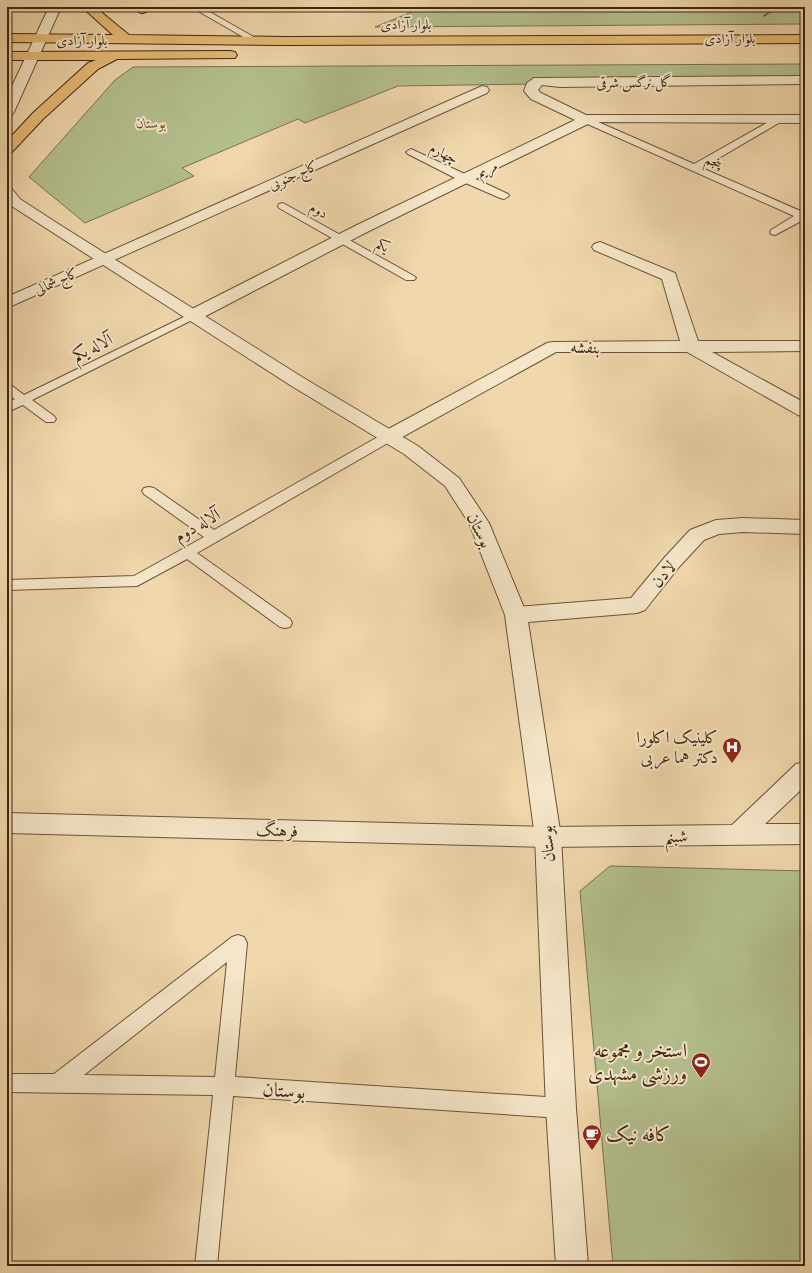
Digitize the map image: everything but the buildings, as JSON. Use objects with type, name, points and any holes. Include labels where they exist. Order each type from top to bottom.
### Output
[{"type":"main road","points":[[88,7],[125,39]]},
{"type":"main road","name":"بلوار آزادی","points":[[7,38],[255,40],[805,39]]},
{"type":"main road","name":"بلوار آزادی","points":[[7,56],[243,54]]},
{"type":"main road","points":[[7,149],[38,116],[93,66],[116,56]]},
{"type":"street","points":[[7,112],[55,7]]},
{"type":"street","name":"گل نرگس شرقی","points":[[586,120],[536,96],[531,91],[532,86],[539,81],[560,83],[805,80]]},
{"type":"street","name":"کاج جنوبی","points":[[104,260],[482,90]]},
{"type":"street","name":"مریم","points":[[192,316],[341,239],[590,118],[805,120]]},
{"type":"street","name":"بوستان","points":[[7,192],[15,202],[104,260],[296,382],[411,450],[452,482],[479,523],[516,615],[548,837],[561,1108],[572,1266]]},
{"type":"street","points":[[600,247],[669,276],[691,347],[805,411]]},
{"type":"street","name":"کاج شمالی","points":[[7,303],[104,260]]},
{"type":"street","name":"بنفشه","points":[[388,437],[553,347],[805,346]]},
{"type":"street","name":"لادن","points":[[516,615],[637,605],[697,535],[716,527],[742,525],[805,527]]},
{"type":"street","points":[[737,835],[805,771]]},
{"type":"street","name":"فرهنگ","points":[[7,823],[548,837]]},
{"type":"street","name":"شبنم","points":[[548,837],[805,834]]},
{"type":"lane","points":[[195,7],[255,40]]},
{"type":"lane","points":[[695,168],[779,119]]},
{"type":"lane","name":"پنجم","points":[[586,120],[802,216],[775,232]]},
{"type":"lane","name":"چهارم","points":[[411,152],[465,179],[504,196]]},
{"type":"lane","name":"دوم","points":[[283,206],[341,239]]},
{"type":"lane","name":"یکم","points":[[341,239],[410,278]]},
{"type":"lane","name":"آلاله یکم","points":[[7,408],[192,316]]},
{"type":"lane","points":[[7,388],[50,419]]},
{"type":"lane","name":"آلاله دوم","points":[[7,585],[137,581],[388,437]]},
{"type":"lane","points":[[149,490],[214,537]]},
{"type":"lane","points":[[187,552],[285,623]]},
{"type":"lane","points":[[57,1084],[238,944],[206,1266]]},
{"type":"lane","name":"بوستان","points":[[7,1083],[225,1086],[561,1108]]},
{"type":"green space","points":[[424,7],[805,7],[805,24],[375,27]]},
{"type":"green space","name":"بوستان","points":[[805,64],[805,80],[398,86],[305,123],[298,119],[182,168],[194,176],[85,223],[29,177],[115,80],[133,67]]},
{"type":"green space","name":"استخر و مجموعه ورزشی مشهدی","points":[[610,866],[805,871],[805,1266],[613,1266],[580,891]]},
{"type":"place","name":"کلینیک اکلورا دکتر هما عربی","points":[[732,764]]},
{"type":"place","name":"استخر و مجموعه ورزشی مشهدی","points":[[701,1079]]},
{"type":"place","name":"کافه نیک","points":[[592,1151]]}]
